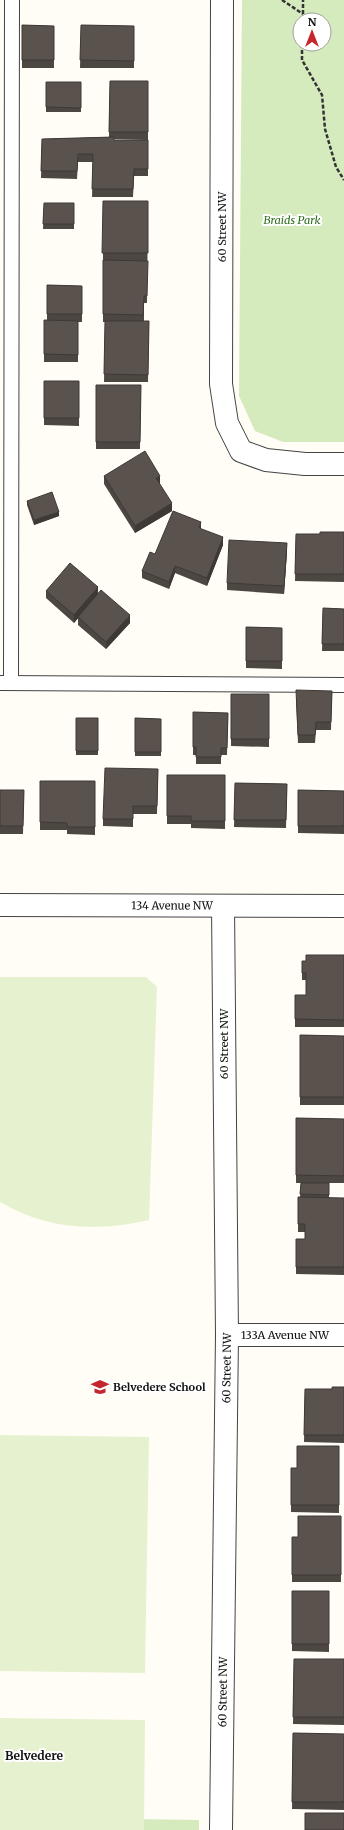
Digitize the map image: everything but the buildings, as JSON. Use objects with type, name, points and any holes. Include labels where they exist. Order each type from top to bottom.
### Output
[{"type":"street","name":"60 Street NW","points":[[222,0],[221,384],[227,424],[241,451],[266,460],[305,464],[344,464]]},
{"type":"street","name":"134 Avenue NW","points":[[0,905],[344,906]]},
{"type":"street","name":"60 Street NW","points":[[221,1830],[226,1335],[223,906]]},
{"type":"street","name":"133A Avenue NW","points":[[226,1335],[344,1335]]},
{"type":"lane","points":[[12,0],[5,683],[344,685]]},
{"type":"path","points":[[282,0],[300,12]]},
{"type":"path","points":[[303,0],[303,12]]},
{"type":"path","points":[[302,52],[302,60],[322,95],[325,129],[336,167],[344,180]]},
{"type":"green space","name":"Braids Park","points":[[242,0],[344,0],[344,442],[283,442],[255,431],[239,396]]},
{"type":"green space","points":[[0,977],[146,977],[157,987],[149,1220],[110,1226],[72,1226],[36,1218],[0,1202]]},
{"type":"green space","points":[[0,1435],[149,1437],[145,1673],[0,1671]]},
{"type":"green space","points":[[0,1718],[145,1720],[144,1830],[0,1830]]},
{"type":"green space","points":[[0,1817],[199,1820],[199,1830],[0,1830]]},
{"type":"place","name":"Belvedere School","points":[[100,1387]]},
{"type":"district","name":"Belvedere","points":[[34,1756]]}]
